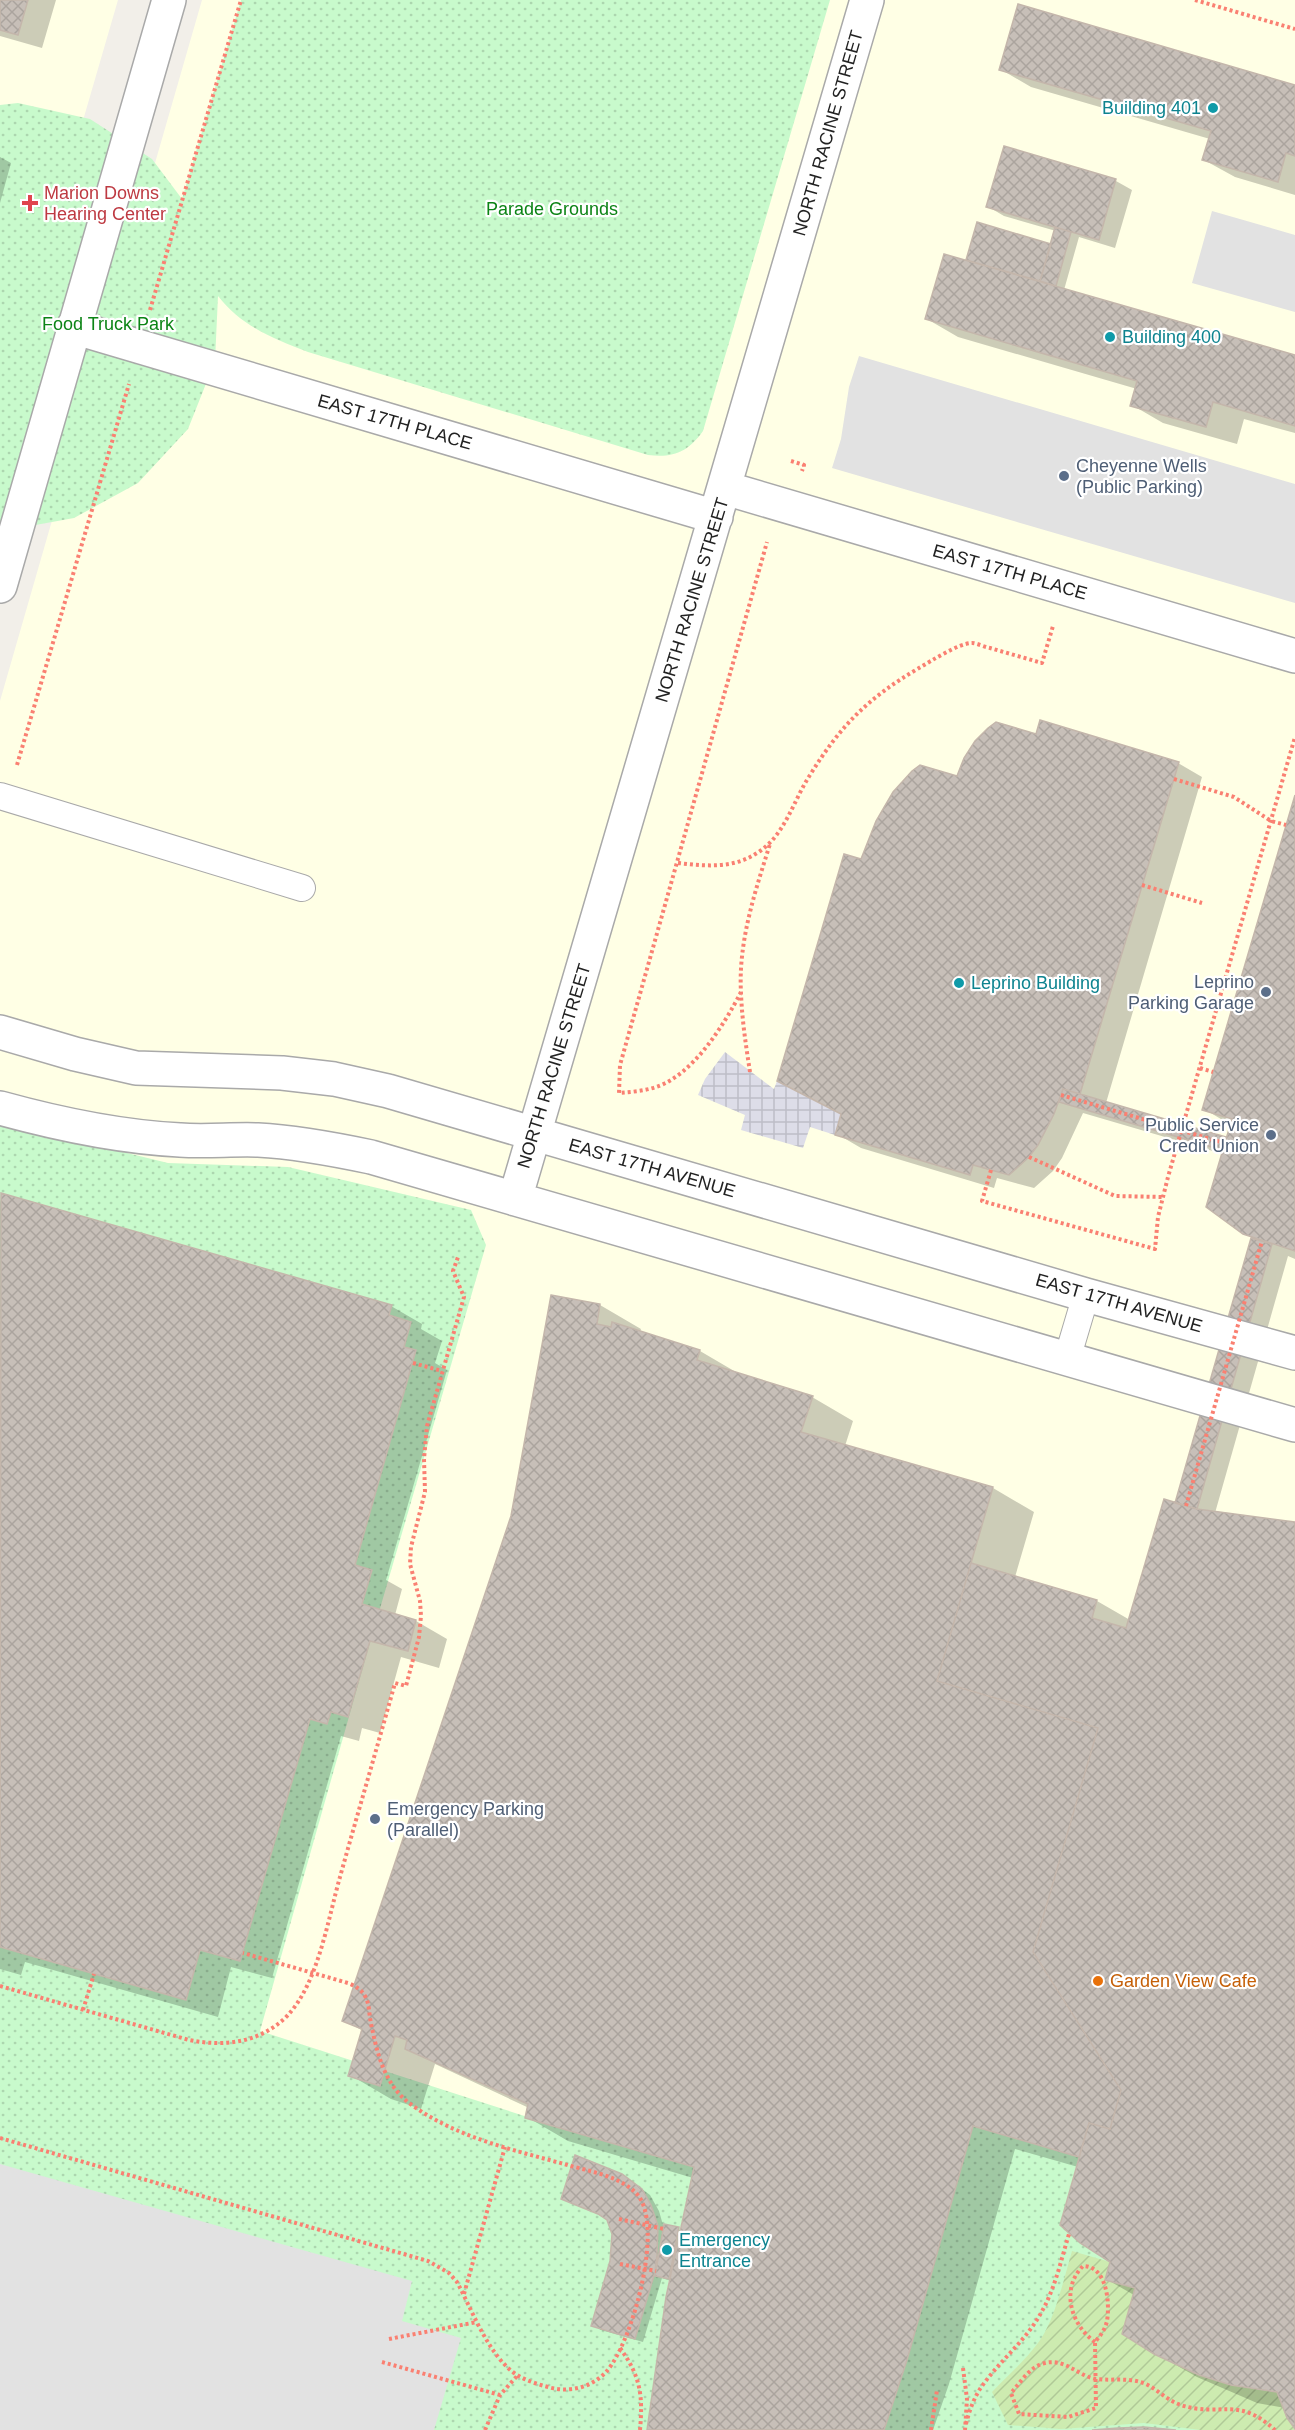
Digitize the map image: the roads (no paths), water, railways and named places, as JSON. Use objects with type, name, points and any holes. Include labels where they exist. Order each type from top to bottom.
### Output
[{"type":"street","points":[[0,586],[169,0]]},
{"type":"street","name":"NORTH RACINE STREET","points":[[515,1199],[867,0]]},
{"type":"street","name":"EAST 17TH PLACE","points":[[73,327],[1295,656]]},
{"type":"street","name":"EAST 17TH AVENUE","points":[[0,1032],[75,1054],[136,1068],[282,1073],[334,1079],[388,1091],[1086,1295],[1295,1353]]},
{"type":"street","points":[[0,1108],[137,1136],[180,1140],[261,1140],[323,1146],[371,1157],[1295,1425]]},
{"type":"lane","points":[[4,797],[302,888]]},
{"type":"lane","points":[[1068,1359],[1086,1295]]},
{"type":"place","name":"Building 401","points":[[1213,108]]},
{"type":"place","name":"Marion Downs Hearing Center","points":[[30,203]]},
{"type":"place","name":"Building 400","points":[[1110,337]]},
{"type":"place","name":"Cheyenne Wells (Public Parking)","points":[[1064,476]]},
{"type":"place","name":"Leprino Building","points":[[959,983]]},
{"type":"place","name":"Leprino Parking Garage","points":[[1266,992]]},
{"type":"place","name":"Public Service Credit Union","points":[[1271,1135]]},
{"type":"place","name":"Emergency Parking (Parallel)","points":[[375,1819]]},
{"type":"place","name":"Garden View Cafe","points":[[1098,1981]]},
{"type":"place","name":"Emergency Entrance","points":[[667,2250]]},
{"type":"park label","name":"Parade Grounds","points":[[552,209]]},
{"type":"park label","name":"Food Truck Park","points":[[108,324]]}]
